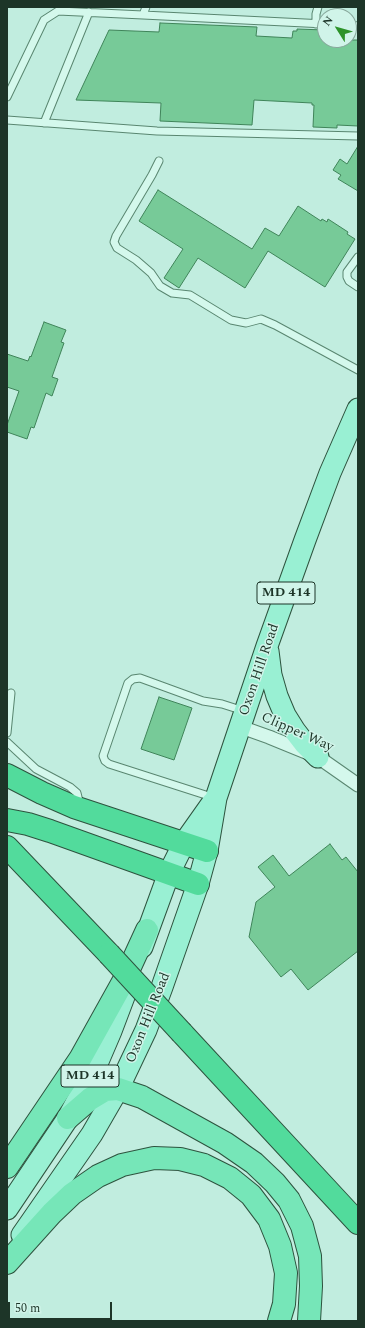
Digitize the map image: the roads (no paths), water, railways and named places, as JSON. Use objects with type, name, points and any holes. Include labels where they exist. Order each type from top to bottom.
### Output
[{"type":"highway","points":[[7,775],[42,793],[81,809],[207,851]]},
{"type":"highway","points":[[7,820],[28,824],[50,831],[198,884]]},
{"type":"highway","points":[[7,847],[109,954],[358,1223]]},
{"type":"highway","points":[[7,1167],[80,1059],[124,980],[147,930]]},
{"type":"highway","points":[[68,1118],[90,1099],[105,1090],[118,1089],[142,1097],[225,1144],[254,1163],[275,1183],[289,1200],[302,1226],[310,1256],[311,1286],[308,1321]]},
{"type":"highway","points":[[7,1263],[72,1194],[98,1176],[122,1165],[154,1158],[180,1159],[204,1165],[230,1178],[250,1195],[269,1219],[280,1246],[286,1273],[284,1304],[279,1321]]},
{"type":"main road","name":"Oxon Hill Road","points":[[7,1257],[92,1134],[118,1089],[140,1044],[162,987],[198,884],[207,851],[216,798],[267,646],[327,481],[358,409]]},
{"type":"main road","points":[[267,646],[271,675],[281,706],[295,731],[318,757]]},
{"type":"main road","name":"Oxon Hill Road","points":[[7,1209],[68,1118],[96,1066],[111,1031],[169,873],[184,843],[216,798]]},
{"type":"street","name":"Clipper Way","points":[[243,719],[269,737],[318,757],[358,785]]},
{"type":"lane","points":[[143,15],[146,7]]},
{"type":"lane","points":[[7,98],[44,20],[58,10],[316,24],[318,7]]},
{"type":"lane","points":[[44,123],[89,12]]},
{"type":"lane","points":[[7,120],[156,131],[358,136]]},
{"type":"lane","points":[[159,161],[116,236],[114,242],[117,248],[136,260],[150,273],[160,286],[172,293],[190,295],[231,320],[246,323],[261,319],[275,325],[358,370]]},
{"type":"lane","points":[[358,257],[347,272],[347,277],[349,281],[358,287]]},
{"type":"lane","points":[[216,798],[109,764],[105,761],[103,756],[128,683],[133,679],[140,678],[203,701],[222,704],[243,719]]},
{"type":"lane","points":[[7,733],[11,693]]},
{"type":"lane","points":[[7,742],[36,769],[70,787],[77,793],[81,809]]}]
